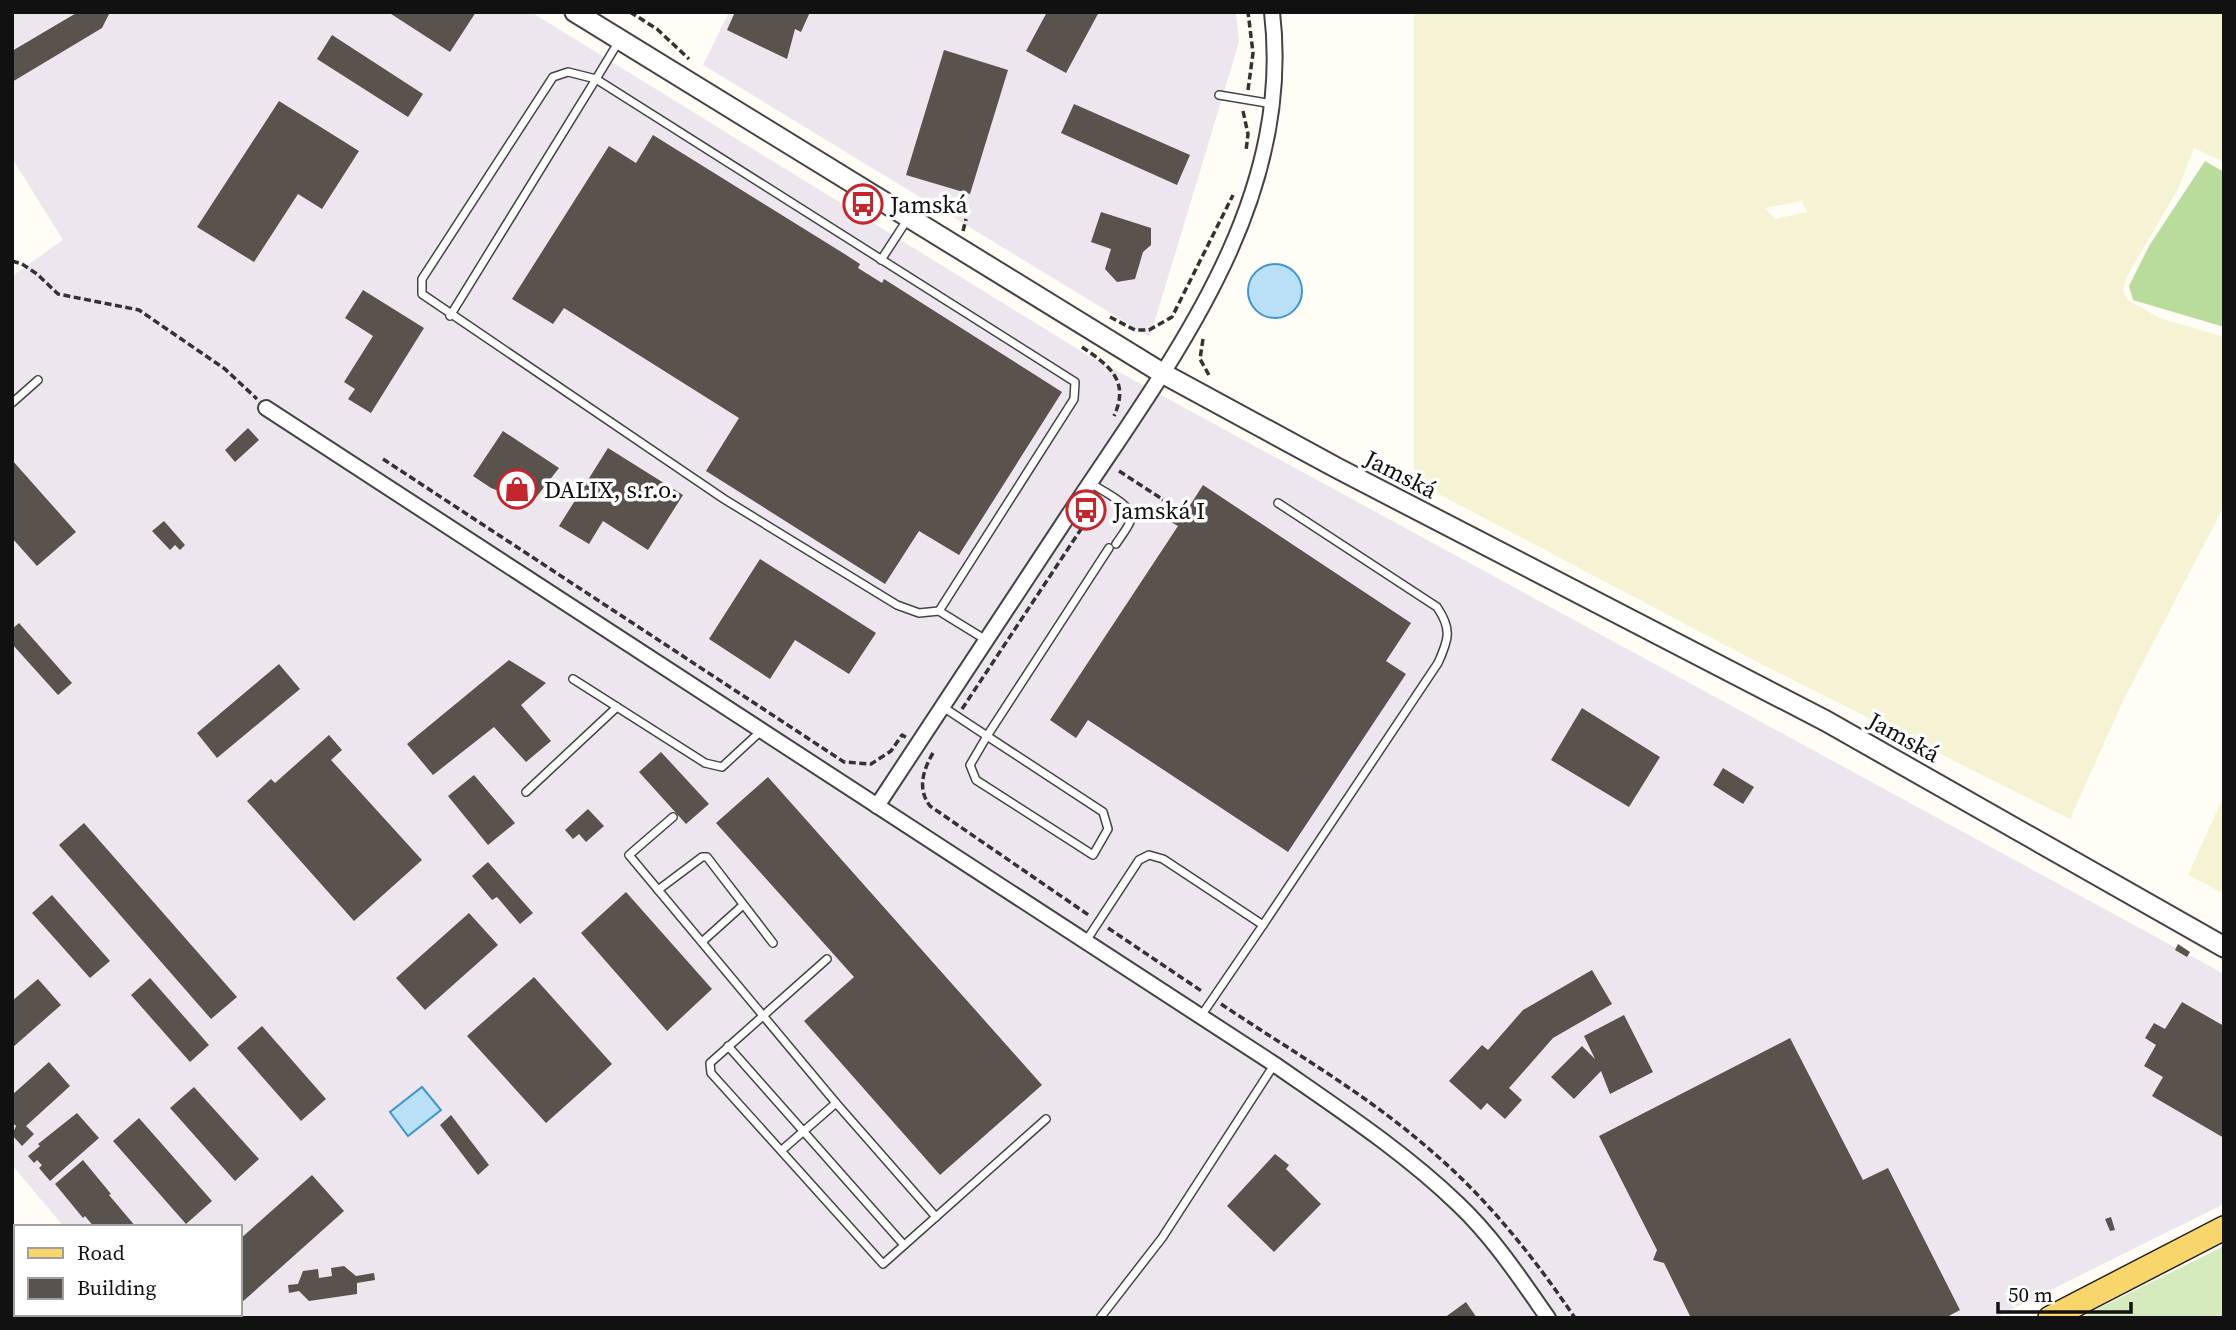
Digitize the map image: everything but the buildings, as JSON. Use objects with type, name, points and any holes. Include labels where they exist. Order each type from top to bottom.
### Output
[{"type":"main road","points":[[2050,1318],[2224,1228]]},
{"type":"street","name":"Jamská","points":[[575,12],[908,219],[1163,373],[1337,468],[1826,721],[2224,947]]},
{"type":"street","points":[[877,806],[1163,373],[1230,253],[1259,178],[1273,104],[1272,12]]},
{"type":"street","points":[[266,408],[1275,1064],[1368,1131],[1459,1204],[1493,1242],[1548,1318]]},
{"type":"lane","points":[[450,316],[620,41]]},
{"type":"lane","points":[[939,611],[1074,399],[1077,388],[1070,376],[596,79],[568,72],[553,77],[422,279],[422,294],[450,316],[555,383],[724,499],[897,605],[919,613],[939,611],[986,640]]},
{"type":"lane","points":[[1219,94],[1273,104]]},
{"type":"lane","points":[[881,260],[908,219]]},
{"type":"lane","points":[[12,403],[38,380]]},
{"type":"lane","points":[[942,707],[988,736],[1103,812],[1108,829],[1093,855],[976,780],[970,765],[988,736],[1131,519],[1131,513],[1090,483]]},
{"type":"lane","points":[[1201,1016],[1438,663],[1449,639],[1448,623],[1437,607],[1279,503]]},
{"type":"lane","points":[[573,679],[705,763],[722,767],[761,730]]},
{"type":"lane","points":[[526,792],[617,707]]},
{"type":"lane","points":[[673,817],[629,855],[764,1014],[835,1103],[936,1217]]},
{"type":"lane","points":[[1085,941],[1134,866],[1149,855],[1163,859],[1263,925]]},
{"type":"lane","points":[[658,890],[702,857],[707,857],[773,943]]},
{"type":"lane","points":[[703,941],[742,906]]},
{"type":"lane","points":[[827,959],[710,1063],[711,1073],[883,1264],[1046,1119]]},
{"type":"lane","points":[[728,1046],[904,1245]]},
{"type":"lane","points":[[1100,1318],[1169,1228],[1275,1064]]},
{"type":"lane","points":[[782,1150],[835,1103]]},
{"type":"path","points":[[1248,12],[1253,53],[1248,89]]},
{"type":"path","points":[[1242,116],[1248,134],[1243,163]]},
{"type":"path","points":[[1106,315],[1135,330],[1149,330],[1172,317],[1236,188]]},
{"type":"path","points":[[962,233],[966,219]]},
{"type":"path","points":[[12,261],[30,269],[58,293],[139,310],[225,369],[266,408]]},
{"type":"path","points":[[1204,335],[1200,359],[1212,379]]},
{"type":"path","points":[[1073,341],[1100,359],[1120,385],[1121,395],[1110,425]]},
{"type":"path","points":[[383,459],[844,762],[872,765],[891,751],[902,735]]},
{"type":"path","points":[[957,717],[1126,460]]},
{"type":"path","points":[[1119,471],[1179,510]]},
{"type":"path","points":[[1152,520],[1164,500]]},
{"type":"path","points":[[933,753],[939,744]]},
{"type":"shaded area","points":[[12,12],[531,12],[1084,353],[2224,974],[2224,1204],[1994,1318],[139,1318],[138,1316],[242,1316],[242,1225],[62,1225],[12,1165],[12,276],[63,240],[12,158]]},
{"type":"shaded area","points":[[729,12],[1236,12],[1239,42],[1150,337],[703,65]]},
{"type":"shaded area","points":[[1414,12],[2224,12],[2224,162],[2194,148],[2178,189],[2127,276],[2123,290],[2128,300],[2160,318],[2224,337],[2224,506],[2123,701],[2070,819],[1761,664],[1414,481]],"holes":[[[1802,201],[1807,212],[1775,219],[1765,208]]]},
{"type":"shaded area","points":[[2224,795],[2224,894],[2188,875]]},
{"type":"green space","points":[[2205,161],[2224,172],[2224,327],[2133,300],[2129,286],[2149,246]]},
{"type":"green space","points":[[2224,1246],[2224,1318],[2079,1318]]},
{"type":"water","points":[[1275,264],[1294,272],[1302,291],[1294,310],[1275,318],[1256,310],[1248,291],[1256,272]]},
{"type":"water","points":[[422,1087],[441,1110],[408,1136],[390,1112]]},
{"type":"place","name":"Jamská","points":[[863,204]]},
{"type":"place","name":"DALIX, s.r.o.","points":[[517,489]]},
{"type":"place","name":"Jamská I","points":[[1086,510]]}]
